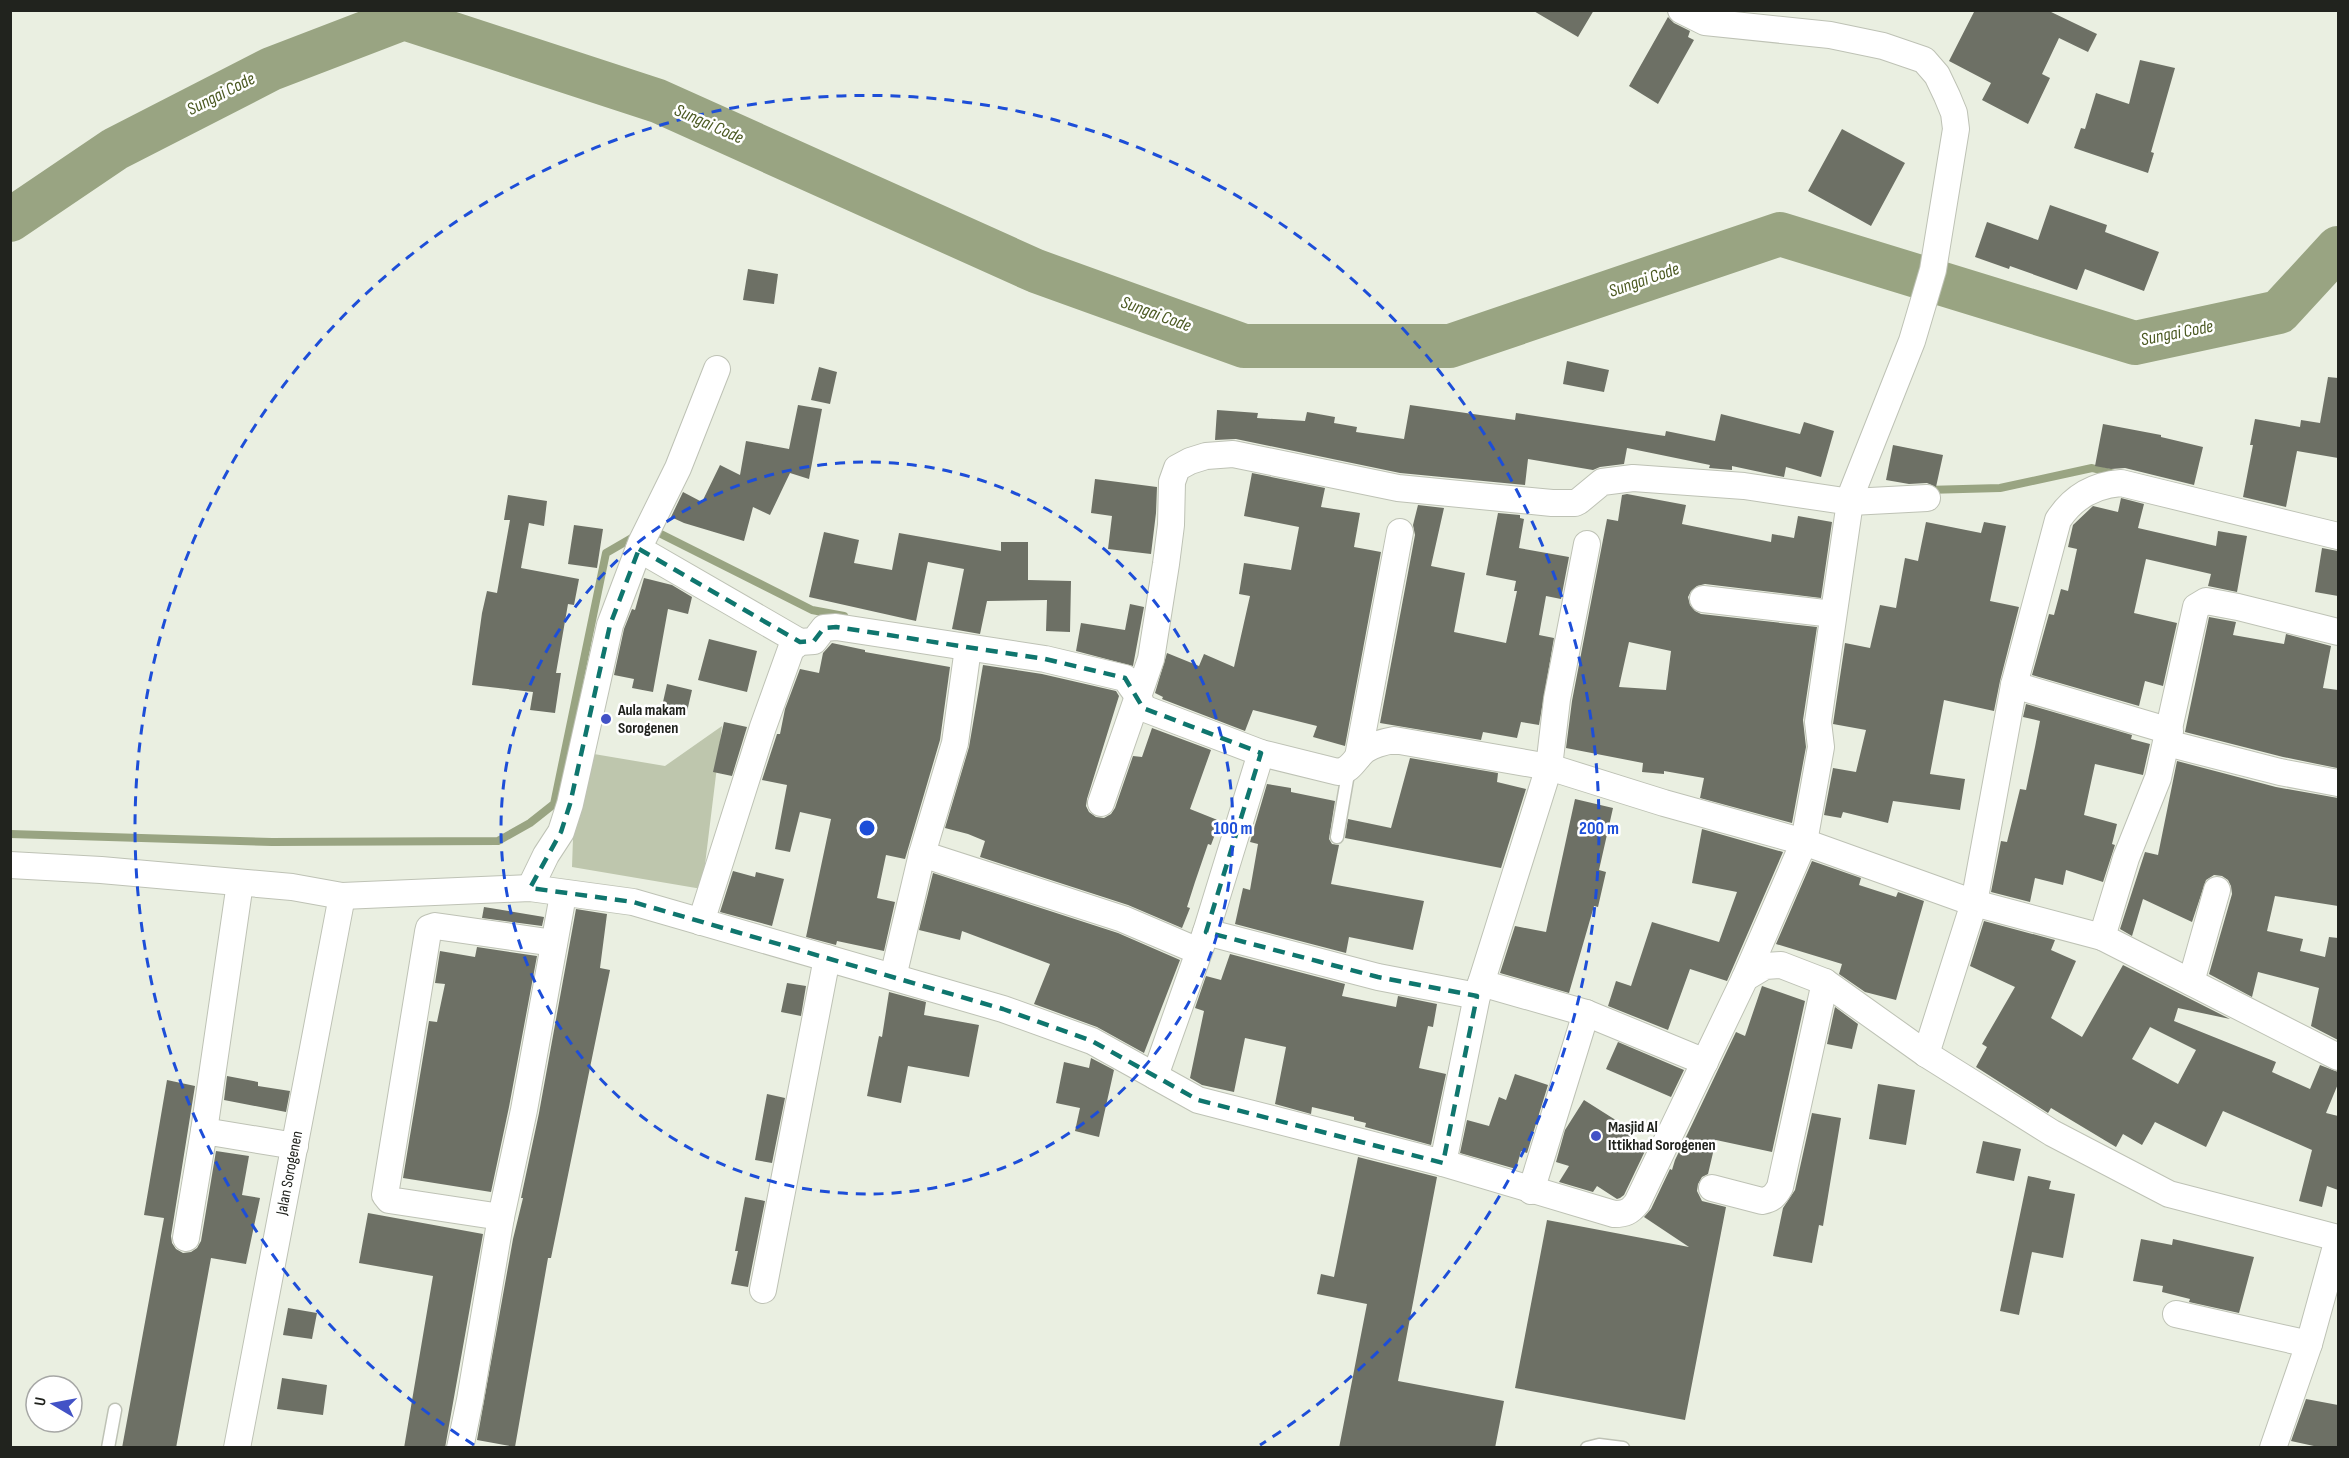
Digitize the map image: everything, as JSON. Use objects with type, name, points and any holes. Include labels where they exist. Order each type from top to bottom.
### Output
[{"type":"street","points":[[10,866],[101,870],[292,887],[342,896],[530,888],[633,902],[1003,1009],[1092,1041],[1198,1100],[1443,1163],[1614,1214],[1625,1214],[1632,1210],[1705,1062],[1745,978],[1804,842],[1821,747],[1818,722],[1853,492],[1912,341],[1933,270],[1956,129],[1954,113],[1947,96],[1937,75],[1924,60],[1883,46],[1830,35],[1681,10]]},
{"type":"street","points":[[530,888],[546,855],[561,832],[570,804],[610,625],[643,540],[678,468],[717,369]]},
{"type":"street","points":[[1101,803],[1151,659],[1160,611],[1171,525],[1172,482],[1178,468],[1206,456],[1233,454],[1398,488],[1552,503],[1575,503],[1602,482],[1633,478],[1927,498]]},
{"type":"street","points":[[1926,1054],[1974,903],[2014,685],[2058,520],[2066,508],[2080,495],[2105,484],[2121,483],[2338,536]]},
{"type":"street","points":[[1353,763],[1400,532]]},
{"type":"street","points":[[643,540],[800,642]]},
{"type":"street","points":[[1443,1163],[1479,989],[1549,767],[1557,699],[1587,544]]},
{"type":"street","points":[[1703,599],[1833,615]]},
{"type":"street","points":[[2102,937],[2126,858],[2158,778],[2193,614],[2200,604],[2206,601],[2238,607],[2338,632]]},
{"type":"street","points":[[701,922],[763,727],[791,648],[800,642],[814,641],[824,628],[836,627],[1045,659],[1125,678],[1138,696],[1143,708],[1261,753],[1326,770],[1338,772],[1353,763],[1370,747],[1394,740],[1549,767],[1664,803],[1804,842],[1974,903],[2102,937],[2338,1057]]},
{"type":"street","points":[[893,977],[922,854],[955,743],[968,648]]},
{"type":"street","points":[[2014,685],[2261,767],[2338,783]]},
{"type":"street","points":[[1155,1076],[1202,941],[1261,753]]},
{"type":"street","points":[[922,854],[1124,919],[1202,941],[1378,977],[1479,989],[1586,1013],[1705,1062]]},
{"type":"street","points":[[186,1238],[240,883]]},
{"type":"street","points":[[2191,982],[2217,890]]},
{"type":"street","name":"Jalan Sorogenen","points":[[237,1448],[342,896]]},
{"type":"street","points":[[460,1448],[501,1217],[524,1110],[561,906]]},
{"type":"street","points":[[501,1217],[389,1200],[385,1196],[428,932],[429,928],[435,926],[554,943]]},
{"type":"street","points":[[763,1290],[827,958]]},
{"type":"street","points":[[1745,978],[1765,966],[1781,965],[1825,982],[1926,1054],[2052,1133],[2169,1194],[2338,1239],[2309,1344],[2273,1448]]},
{"type":"street","points":[[1712,1188],[1762,1201],[1775,1196],[1780,1187],[1825,982]]},
{"type":"street","points":[[1531,1191],[1586,1013]]},
{"type":"street","points":[[204,1131],[295,1146]]},
{"type":"street","points":[[2176,1314],[2309,1344]]},
{"type":"lane","points":[[1337,837],[1353,763]]},
{"type":"lane","points":[[108,1448],[115,1410]]},
{"type":"lane","points":[[1587,1448],[1599,1445],[1623,1448]]},
{"type":"highlighted area","points":[[639,549],[800,642],[814,641],[824,628],[836,627],[1045,659],[1125,678],[1143,708],[1261,753],[1206,932],[1378,977],[1477,996],[1443,1163],[1198,1100],[1092,1041],[1003,1009],[633,902],[530,888],[561,832],[570,804],[610,625]]},
{"type":"green space","points":[[722,726],[702,889],[572,867],[574,810],[588,753],[665,766]]},
{"type":"building","points":[[1532,10],[1594,10],[1578,37]]},
{"type":"building","points":[[1975,10],[2049,11],[2097,34],[2088,52],[2059,38],[2042,74],[2050,78],[2028,124],[1982,100],[1991,83],[1949,61]]},
{"type":"building","points":[[1668,17],[1674,23],[1690,31],[1688,37],[1694,40],[1658,104],[1629,86]]},
{"type":"building","points":[[2140,60],[2175,68],[2151,152],[2154,153],[2148,173],[2074,148],[2081,128],[2085,129],[2096,93],[2129,104]]},
{"type":"building","points":[[1842,129],[1905,163],[1871,226],[1808,191]]},
{"type":"building","points":[[2050,205],[2107,225],[2105,232],[2159,252],[2144,291],[2085,269],[2077,290],[2010,266],[2009,269],[1975,257],[1987,222],[2038,240]]},
{"type":"building","points":[[748,269],[778,274],[774,304],[743,300]]},
{"type":"building","points":[[1567,361],[1609,370],[1604,392],[1563,384]]},
{"type":"building","points":[[819,367],[837,372],[830,404],[811,400]]},
{"type":"building","points":[[2328,377],[2338,378],[2338,458],[2297,451],[2286,507],[2243,497],[2253,445],[2250,445],[2255,419],[2300,427],[2301,420],[2320,423]]},
{"type":"building","points":[[798,405],[822,409],[809,479],[790,473],[770,515],[753,507],[744,541],[671,517],[683,492],[702,502],[720,465],[740,475],[746,441],[789,449]]},
{"type":"building","points":[[1410,405],[1515,420],[1516,413],[1665,436],[1666,431],[1715,441],[1721,414],[1800,434],[1804,422],[1834,431],[1821,477],[1786,467],[1784,477],[1732,466],[1732,470],[1709,468],[1710,465],[1627,448],[1624,464],[1593,470],[1528,459],[1525,485],[1400,473],[1236,439],[1215,440],[1217,410],[1258,413],[1257,418],[1305,421],[1307,412],[1335,417],[1334,423],[1357,427],[1356,432],[1404,439]]},
{"type":"building","points":[[2103,424],[2161,435],[2161,437],[2203,447],[2194,485],[2125,468],[2111,469],[2095,466]]},
{"type":"building","points":[[1893,445],[1943,455],[1936,487],[1927,483],[1909,484],[1886,480]]},
{"type":"building","points":[[1252,473],[1325,488],[1321,507],[1360,513],[1354,547],[1381,552],[1345,746],[1313,737],[1317,726],[1253,710],[1245,731],[1162,699],[1163,697],[1155,693],[1167,653],[1199,666],[1204,654],[1234,667],[1250,596],[1239,594],[1244,563],[1291,570],[1299,527],[1244,516]]},
{"type":"building","points":[[1095,479],[1157,487],[1151,554],[1108,549],[1112,516],[1091,513]]},
{"type":"building","points":[[508,495],[547,501],[544,526],[529,523],[521,568],[579,579],[574,605],[568,604],[556,673],[561,673],[555,713],[530,710],[533,692],[472,685],[487,591],[497,593],[510,520],[504,520]]},
{"type":"building","points":[[1622,495],[1686,505],[1682,524],[1771,542],[1772,534],[1794,538],[1798,516],[1832,522],[1821,598],[1705,584],[1697,586],[1688,597],[1690,605],[1701,614],[1817,627],[1803,720],[1806,747],[1792,823],[1700,798],[1704,778],[1664,771],[1664,774],[1642,772],[1643,763],[1566,748],[1572,701],[1607,519],[1618,521]],"holes":[[[1629,642],[1671,651],[1666,690],[1619,687]]]},
{"type":"building","points":[[2121,498],[2144,504],[2138,528],[2216,546],[2218,531],[2247,536],[2237,592],[2208,586],[2211,574],[2146,559],[2134,613],[2177,623],[2163,686],[2145,681],[2139,706],[2032,675],[2049,614],[2054,615],[2061,589],[2068,591],[2077,549],[2068,547],[2073,525],[2093,506],[2118,512]]},
{"type":"building","points":[[1418,505],[1444,508],[1431,566],[1465,573],[1454,632],[1506,643],[1517,591],[1514,591],[1516,581],[1486,575],[1498,513],[1520,515],[1520,518],[1524,519],[1519,548],[1569,557],[1561,599],[1546,596],[1539,635],[1554,638],[1539,725],[1521,722],[1517,738],[1483,732],[1481,740],[1380,723],[1415,535],[1413,525]]},
{"type":"building","points":[[1926,522],[1981,533],[1984,522],[2006,526],[1990,601],[2019,607],[1994,711],[1944,700],[1930,774],[1965,779],[1960,810],[1893,801],[1888,823],[1843,812],[1841,818],[1824,815],[1833,768],[1856,772],[1866,730],[1833,724],[1845,643],[1870,648],[1880,605],[1896,608],[1905,558],[1918,561]]},
{"type":"building","points":[[574,525],[603,529],[597,568],[568,564]]},
{"type":"building","points":[[824,532],[859,540],[854,563],[892,570],[899,533],[1001,551],[1001,542],[1028,542],[1028,580],[1071,581],[1070,632],[1046,631],[1047,600],[987,601],[980,634],[952,629],[964,569],[928,562],[916,621],[809,597]]},
{"type":"building","points":[[2322,548],[2338,551],[2338,596],[2315,592]]},
{"type":"building","points":[[644,578],[672,585],[692,597],[688,614],[668,609],[653,692],[632,688],[634,679],[614,675],[624,629],[632,609],[635,610]]},
{"type":"building","points":[[1130,604],[1144,607],[1133,666],[1076,651],[1081,623],[1125,630]]},
{"type":"building","points":[[2209,617],[2236,622],[2233,635],[2284,644],[2286,634],[2331,646],[2323,688],[2338,690],[2337,768],[2185,732]]},
{"type":"building","points":[[709,639],[757,651],[747,692],[698,680]]},
{"type":"building","points":[[832,643],[865,650],[865,652],[950,667],[940,740],[905,859],[886,855],[877,898],[895,902],[884,951],[837,941],[836,945],[806,937],[831,819],[800,812],[790,852],[775,849],[787,785],[762,780],[777,734],[780,734],[785,709],[800,669],[819,673],[823,653]]},
{"type":"building","points":[[983,665],[1042,674],[1116,691],[1119,696],[1087,799],[1086,806],[1089,812],[1096,817],[1104,818],[1115,808],[1133,756],[1142,757],[1152,728],[1211,750],[1190,809],[1220,821],[1211,845],[1208,844],[1182,928],[1128,905],[980,857],[985,841],[945,828],[969,747]]},
{"type":"building","points":[[667,684],[692,690],[686,716],[661,711]]},
{"type":"building","points":[[2026,704],[2132,735],[2131,739],[2150,744],[2143,775],[2095,764],[2084,815],[2117,824],[2112,844],[2115,845],[2103,882],[2066,870],[2063,885],[2035,878],[2030,902],[1991,892],[2001,841],[2007,842],[2020,789],[2026,790],[2040,721],[2023,717]]},
{"type":"building","points":[[724,722],[747,727],[732,776],[713,772]]},
{"type":"building","points":[[1410,758],[1498,773],[1497,782],[1526,789],[1501,868],[1345,838],[1348,819],[1391,828]]},
{"type":"building","points":[[2177,761],[2276,787],[2338,798],[2338,906],[2275,896],[2267,931],[2303,939],[2300,951],[2325,957],[2329,937],[2338,938],[2338,1040],[2311,1026],[2319,988],[2258,972],[2252,997],[2209,974],[2232,894],[2228,880],[2222,876],[2214,875],[2206,880],[2192,922],[2143,899],[2132,936],[2120,929],[2145,852],[2158,855]]},
{"type":"building","points":[[1267,784],[1291,788],[1291,792],[1335,801],[1329,839],[1332,844],[1339,845],[1331,884],[1424,901],[1413,950],[1349,937],[1346,953],[1235,924],[1243,888],[1250,890],[1258,844],[1250,842]]},
{"type":"building","points":[[1575,799],[1613,808],[1599,870],[1606,872],[1598,907],[1594,906],[1569,993],[1500,973],[1515,926],[1546,932]]},
{"type":"building","points":[[1702,829],[1783,852],[1727,981],[1690,969],[1668,1030],[1608,1006],[1616,981],[1631,986],[1652,922],[1719,942],[1737,892],[1692,883]]},
{"type":"building","points":[[1812,861],[1861,878],[1859,885],[1896,897],[1898,892],[1924,901],[1896,1000],[1865,992],[1839,974],[1842,964],[1776,944]]},
{"type":"building","points":[[733,871],[755,877],[756,872],[784,879],[772,926],[720,912]]},
{"type":"building","points":[[933,873],[1118,933],[1180,960],[1144,1053],[1097,1027],[1034,1004],[1050,964],[962,931],[960,940],[919,930]]},
{"type":"building","points":[[484,907],[544,917],[542,926],[482,918]]},
{"type":"building","points":[[576,909],[607,914],[600,968],[610,970],[551,1258],[548,1258],[515,1447],[477,1440]]},
{"type":"building","points":[[1984,921],[2055,940],[2051,950],[2076,961],[2051,1018],[2082,1037],[2123,965],[2230,1019],[2178,1008],[2174,1021],[2276,1062],[2272,1072],[2310,1089],[2320,1065],[2338,1072],[2338,1084],[2326,1113],[2338,1116],[2338,1190],[2327,1186],[2322,1207],[2299,1201],[2312,1150],[2223,1111],[2206,1147],[2155,1122],[2142,1145],[2123,1134],[2116,1147],[2051,1108],[2048,1113],[1976,1067],[1987,1047],[1982,1044],[2015,987],[1970,966]],"holes":[[[2150,1027],[2196,1050],[2178,1084],[2132,1059]]]},
{"type":"building","points":[[477,947],[537,956],[491,1192],[403,1178],[429,1021],[437,1022],[445,984],[435,983],[440,951],[475,957]]},
{"type":"building","points":[[1230,954],[1345,984],[1342,996],[1396,1007],[1398,996],[1437,1004],[1433,1027],[1428,1026],[1419,1068],[1446,1074],[1431,1145],[1365,1127],[1366,1123],[1354,1120],[1354,1117],[1312,1107],[1311,1114],[1275,1104],[1286,1047],[1245,1038],[1234,1092],[1202,1085],[1190,1078],[1204,1011],[1195,1008],[1206,976],[1221,980]]},
{"type":"building","points":[[787,983],[806,986],[801,1016],[781,1012]]},
{"type":"building","points":[[1762,986],[1805,1001],[1772,1152],[1716,1140],[1708,1174],[1702,1177],[1698,1184],[1697,1191],[1702,1201],[1726,1207],[1685,1420],[1515,1388],[1547,1220],[1689,1247],[1644,1217],[1651,1209],[1670,1169],[1672,1170],[1736,1032],[1745,1036]]},
{"type":"building","points":[[889,992],[926,1002],[924,1015],[979,1025],[969,1077],[908,1066],[901,1103],[867,1096],[879,1036],[882,1037]]},
{"type":"building","points":[[1835,1007],[1858,1024],[1852,1049],[1827,1044]]},
{"type":"building","points":[[1618,1042],[1684,1070],[1671,1097],[1606,1069]]},
{"type":"building","points":[[1091,1058],[1114,1070],[1099,1137],[1075,1131],[1080,1108],[1056,1103],[1064,1062],[1089,1068]]},
{"type":"building","points":[[1515,1074],[1548,1085],[1527,1153],[1521,1151],[1516,1169],[1460,1153],[1467,1120],[1489,1126],[1499,1097],[1506,1100]]},
{"type":"building","points":[[227,1076],[258,1082],[258,1086],[290,1091],[286,1112],[224,1100]]},
{"type":"building","points":[[167,1080],[195,1086],[171,1236],[176,1249],[183,1253],[191,1252],[201,1241],[216,1151],[249,1156],[242,1195],[260,1198],[246,1264],[211,1258],[176,1448],[122,1448],[164,1218],[144,1215]]},
{"type":"building","points":[[1878,1084],[1915,1090],[1906,1145],[1869,1139]]},
{"type":"building","points":[[767,1094],[785,1098],[772,1163],[755,1160]]},
{"type":"building","points":[[1584,1100],[1633,1131],[1628,1140],[1645,1151],[1624,1195],[1620,1198],[1617,1199],[1597,1186],[1593,1192],[1559,1182],[1569,1166],[1556,1162],[1565,1130]]},
{"type":"building","points":[[1812,1113],[1841,1118],[1823,1226],[1819,1225],[1812,1263],[1773,1256],[1783,1208],[1795,1190]]},
{"type":"building","points":[[1983,1141],[2021,1149],[2014,1181],[1976,1173]]},
{"type":"building","points":[[1358,1157],[1437,1177],[1398,1381],[1504,1401],[1495,1448],[1339,1448],[1367,1304],[1317,1294],[1321,1274],[1334,1277]]},
{"type":"building","points":[[2028,1176],[2051,1181],[2049,1189],[2075,1194],[2063,1258],[2032,1252],[2019,1315],[2000,1311]]},
{"type":"building","points":[[745,1197],[765,1201],[748,1287],[731,1284]]},
{"type":"building","points":[[368,1213],[483,1234],[445,1448],[404,1448],[433,1276],[359,1263]]},
{"type":"building","points":[[2141,1239],[2172,1245],[2173,1239],[2254,1257],[2239,1313],[2189,1302],[2190,1299],[2162,1292],[2163,1286],[2133,1281]]},
{"type":"building","points":[[288,1308],[317,1313],[312,1339],[283,1335]]},
{"type":"building","points":[[282,1378],[327,1385],[323,1415],[277,1409]]},
{"type":"building","points":[[2306,1399],[2338,1405],[2338,1448],[2323,1448],[2291,1441]]},
{"type":"waterway","name":"Sungai Code","points":[[10,220],[115,149],[271,69],[404,18],[658,101],[1036,271],[1244,346],[1450,346],[1780,234],[2135,343],[2279,312],[2338,248]]},
{"type":"waterway","points":[[1926,490],[2000,488],[2092,468],[2115,474]]},
{"type":"waterway","points":[[651,529],[812,610],[844,616]]},
{"type":"waterway","points":[[10,834],[272,842],[498,841],[530,823],[554,804],[606,553],[637,535]]},
{"type":"place","name":"Aula makam Sorogenen","points":[[606,719]]},
{"type":"place","name":"Masjid Al Ittikhad Sorogenen","points":[[1596,1136]]}]
